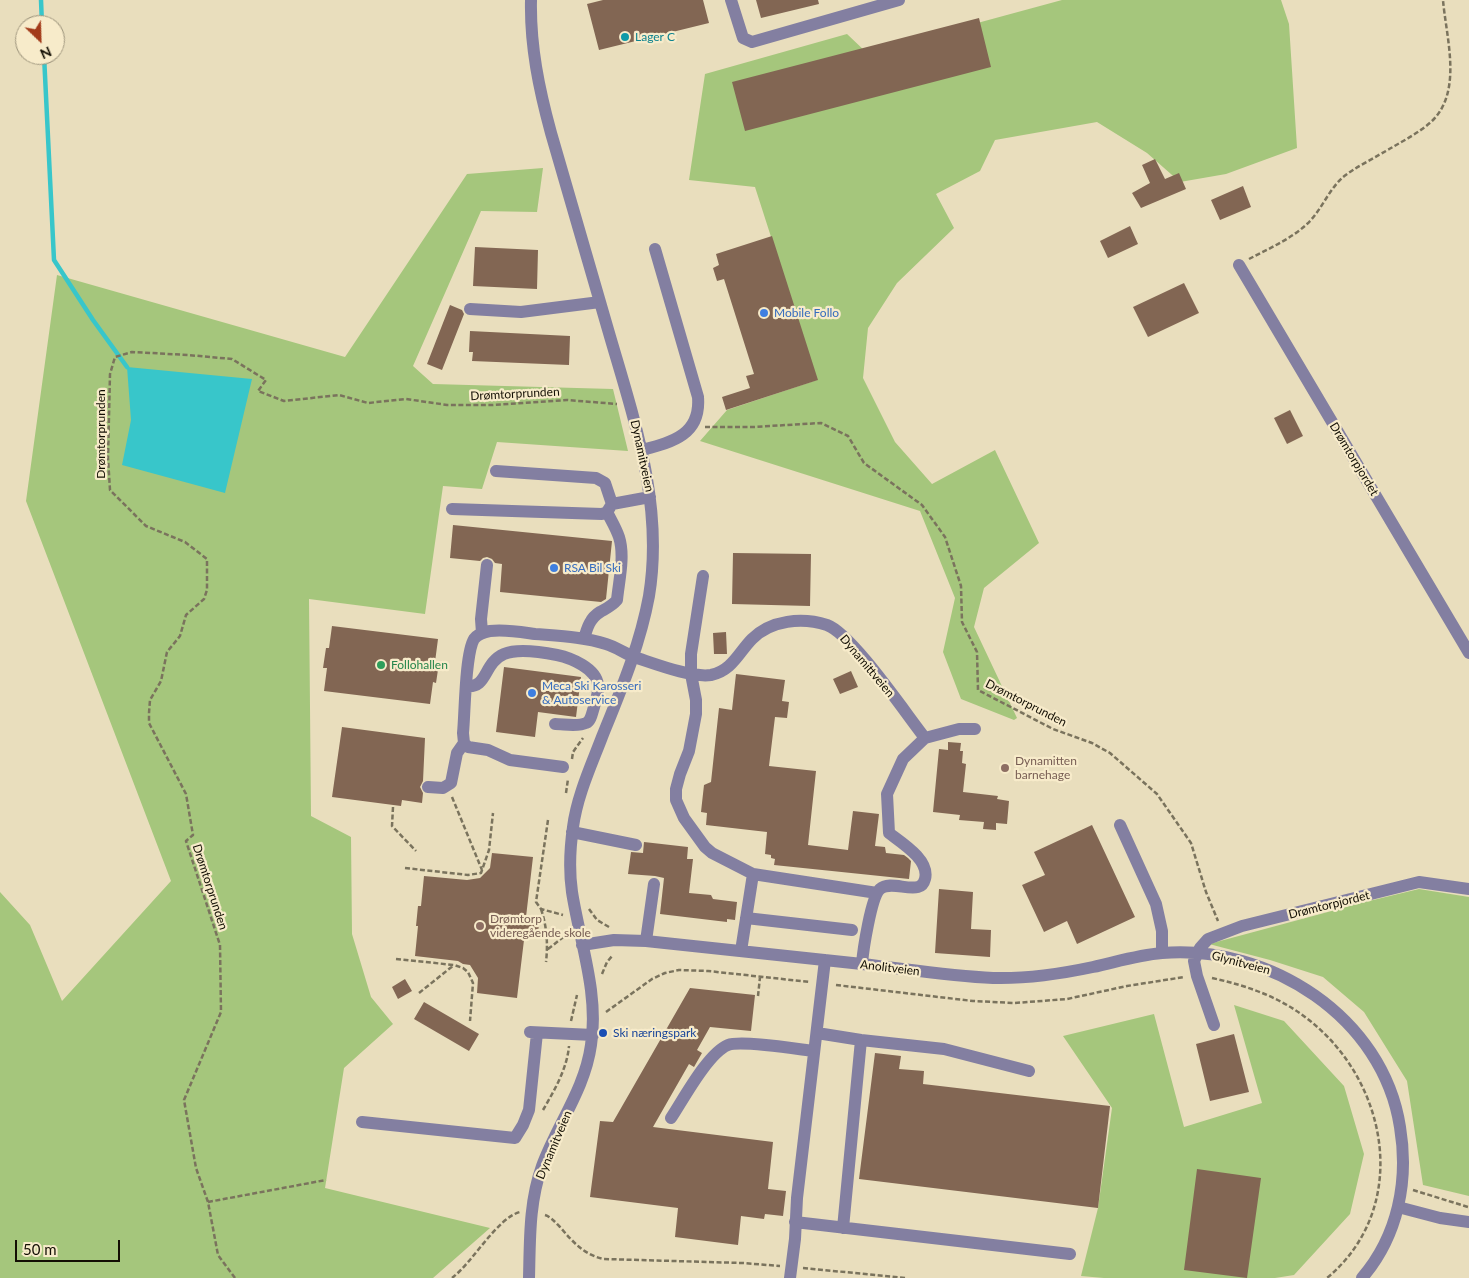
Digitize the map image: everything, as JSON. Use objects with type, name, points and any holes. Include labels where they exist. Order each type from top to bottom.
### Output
[{"type":"street","name":"Dynamitveien","points":[[529,1278],[532,1213],[537,1182],[550,1146],[582,1080],[599,1014],[591,988],[576,913],[571,878],[572,832],[582,788],[634,656],[644,617],[652,573],[653,535],[650,497],[642,450],[631,405],[539,87],[532,50],[531,0]]},
{"type":"street","points":[[731,0],[743,38],[752,42],[898,0]]},
{"type":"street","points":[[642,450],[675,439],[691,427],[697,414],[698,397],[654,249]]},
{"type":"street","name":"Drømtorpjordet","points":[[1239,265],[1469,653]]},
{"type":"street","points":[[470,309],[521,312],[600,302]]},
{"type":"street","points":[[496,471],[596,478],[604,483],[622,554],[616,600],[614,604],[591,620],[584,639]]},
{"type":"street","points":[[452,509],[598,514],[610,508],[650,497]]},
{"type":"street","points":[[428,787],[443,788],[448,786],[453,779],[457,753],[464,743],[468,663],[473,641],[482,633],[481,619],[487,565]]},
{"type":"street","points":[[703,576],[691,654],[691,674],[696,700],[696,714],[690,752],[680,774],[676,789],[678,807],[705,847],[712,853],[753,874],[876,893]]},
{"type":"street","name":"Dynamittveien","points":[[482,633],[505,631],[584,639],[607,644],[634,656],[691,674],[712,674],[729,667],[752,640],[771,626],[801,620],[827,625],[837,630],[858,652],[925,738]]},
{"type":"street","points":[[556,655],[558,636]]},
{"type":"street","points":[[466,686],[477,686],[494,660],[505,654],[521,651],[568,658],[586,668],[595,676],[598,683],[598,692],[588,722],[584,724],[555,724]]},
{"type":"street","points":[[862,964],[876,893],[885,886],[916,888],[923,884],[925,880],[924,866],[919,858],[889,833],[887,794],[903,759],[925,738],[959,729],[975,729]]},
{"type":"street","points":[[464,743],[468,747],[488,750],[510,760],[567,768]]},
{"type":"street","points":[[1120,825],[1156,904],[1162,931],[1162,953]]},
{"type":"street","points":[[572,832],[636,845]]},
{"type":"street","points":[[741,951],[753,874]]},
{"type":"street","name":"Drømtorpjordet","points":[[1198,953],[1208,939],[1242,926],[1419,882],[1469,889]]},
{"type":"street","points":[[646,940],[654,884]]},
{"type":"street","points":[[746,918],[852,930]]},
{"type":"street","name":"Anolitveien","points":[[582,944],[614,940],[646,940],[948,975],[1017,978],[1078,970],[1162,953],[1198,953]]},
{"type":"street","points":[[1198,953],[1194,961],[1197,976],[1214,1025]]},
{"type":"street","name":"Glynitveien","points":[[1198,953],[1247,962],[1278,973],[1316,995],[1345,1021],[1374,1058],[1388,1084],[1396,1106],[1403,1148],[1402,1187],[1392,1229],[1383,1249],[1362,1278]]},
{"type":"street","points":[[790,1272],[825,960]]},
{"type":"street","points":[[362,1122],[515,1138],[529,1110],[534,1032],[593,1034]]},
{"type":"street","points":[[817,1033],[944,1050],[1029,1071]]},
{"type":"street","points":[[843,1228],[861,1040]]},
{"type":"street","points":[[671,1118],[699,1073],[720,1050],[729,1045],[766,1046],[814,1051]]},
{"type":"street","points":[[1398,1207],[1440,1218],[1469,1222]]},
{"type":"street","points":[[795,1222],[1070,1254]]},
{"type":"path","points":[[1239,265],[1283,240],[1308,223],[1342,178],[1421,130],[1434,119],[1442,106],[1448,89],[1450,71],[1450,49],[1443,0]]},
{"type":"path","name":"Drømtorprunden","points":[[235,1278],[218,1255],[208,1202],[196,1168],[184,1100],[221,1012],[220,945],[186,841],[193,835],[186,794],[149,723],[150,700],[161,681],[167,652],[180,636],[186,615],[204,599],[207,590],[207,560],[186,542],[146,526],[110,490],[108,458],[110,374],[115,356],[132,352],[232,359],[266,380],[258,391],[284,401],[340,394],[368,403],[406,399],[447,405],[492,405],[567,400],[631,405]]},
{"type":"path","name":"Drømtorprunden","points":[[691,427],[753,427],[821,423],[848,436],[864,463],[922,505],[945,537],[961,586],[962,622],[977,652],[978,690],[1053,729],[1092,743],[1110,752],[1157,794],[1191,843],[1206,892],[1223,934]]},
{"type":"path","points":[[566,793],[567,768],[573,752],[584,736],[588,722]]},
{"type":"path","points":[[448,786],[482,871]]},
{"type":"path","points":[[393,807],[392,826],[416,850]]},
{"type":"path","points":[[482,871],[489,850],[493,813]]},
{"type":"path","points":[[546,962],[548,949],[545,921],[541,909],[537,905],[536,897],[548,820]]},
{"type":"path","points":[[405,868],[468,875],[482,871]]},
{"type":"path","points":[[588,906],[590,911]]},
{"type":"path","points":[[541,909],[563,915]]},
{"type":"path","points":[[548,949],[566,935]]},
{"type":"path","points":[[396,959],[454,965],[468,972],[473,983],[470,1021]]},
{"type":"path","points":[[419,994],[454,965]]},
{"type":"path","points":[[599,1014],[614,1008],[652,979],[672,971],[693,970],[973,1001],[1015,1003],[1067,999],[1137,984],[1197,976],[1252,988],[1279,1000],[1300,1013],[1318,1027],[1339,1049],[1356,1075],[1369,1102],[1376,1124],[1380,1150],[1380,1183],[1375,1206],[1367,1228],[1357,1245],[1343,1264],[1327,1278]]},
{"type":"path","points":[[758,996],[760,977]]},
{"type":"path","points":[[541,1114],[565,1064],[574,1006],[580,989]]},
{"type":"path","points":[[208,1202],[326,1180]]},
{"type":"path","points":[[1402,1187],[1469,1208]]},
{"type":"path","points":[[452,1278],[469,1263],[504,1222],[522,1212]]},
{"type":"path","points":[[544,1215],[551,1218],[584,1251],[591,1256],[604,1259],[743,1263],[790,1272],[906,1278]]},
{"type":"green space","points":[[1062,0],[1281,0],[1289,24],[1297,148],[1226,174],[1180,182],[1147,153],[1097,122],[995,140],[980,171],[936,194],[954,228],[897,283],[868,328],[863,378],[895,442],[932,484],[995,450],[1039,543],[984,588],[974,627],[1017,718],[1014,720],[961,699],[943,652],[955,598],[920,511],[700,441],[727,410],[817,380],[755,187],[689,180],[705,74],[847,34],[867,53]]},
{"type":"green space","points":[[543,168],[537,212],[481,211],[413,366],[433,384],[613,389],[628,451],[497,442],[482,489],[443,486],[425,614],[309,599],[311,816],[351,837],[352,934],[371,997],[393,1024],[344,1068],[325,1188],[490,1228],[433,1278],[0,1278],[0,892],[30,925],[62,1001],[171,881],[26,501],[57,275],[345,357],[467,174]]},
{"type":"green space","points":[[1419,889],[1469,897],[1469,1196],[1423,1185],[1407,1081],[1364,1012],[1323,977],[1270,960],[1209,944]]},
{"type":"green space","points":[[1234,1005],[1284,1021],[1344,1086],[1364,1154],[1350,1214],[1294,1275],[1275,1278],[1104,1278],[1081,1276],[1098,1208],[1112,1108],[1063,1036],[1154,1014],[1184,1127],[1262,1103]]},
{"type":"water","points":[[127,367],[252,379],[225,493],[122,465],[131,420]]},
{"type":"building","name":"Lager C","points":[[603,0],[703,0],[709,23],[599,50],[587,4]]},
{"type":"building","points":[[756,0],[818,0],[819,4],[761,18]]},
{"type":"building","points":[[979,18],[991,67],[745,131],[732,82]]},
{"type":"building","points":[[1155,159],[1165,179],[1179,173],[1186,189],[1141,208],[1132,193],[1150,183],[1142,165]]},
{"type":"building","points":[[1243,186],[1251,207],[1220,220],[1211,200]]},
{"type":"building","points":[[1130,226],[1138,244],[1108,258],[1100,241]]},
{"type":"building","points":[[772,236],[818,380],[726,410],[722,397],[750,388],[746,376],[754,374],[724,279],[717,281],[713,268],[719,265],[716,254]]},
{"type":"building","points":[[475,247],[538,250],[537,289],[473,286]]},
{"type":"building","points":[[1184,283],[1199,313],[1148,337],[1133,307]]},
{"type":"building","points":[[450,305],[462,310],[464,314],[442,370],[427,364]]},
{"type":"building","points":[[470,331],[570,336],[569,365],[472,361],[473,352],[469,352]]},
{"type":"building","points":[[1290,410],[1303,436],[1287,444],[1274,418]]},
{"type":"building","points":[[453,525],[612,541],[606,599],[601,602],[500,592],[502,564],[495,563],[487,557],[480,561],[450,558]]},
{"type":"building","points":[[733,553],[811,554],[810,606],[732,604]]},
{"type":"building","name":"Follohallen","points":[[332,626],[438,639],[435,662],[439,663],[436,683],[433,682],[430,704],[324,691],[327,668],[323,668],[326,648],[329,648]]},
{"type":"building","points":[[726,632],[727,654],[714,654],[713,633]]},
{"type":"building","points":[[504,667],[581,677],[576,717],[538,712],[535,737],[496,732]]},
{"type":"building","points":[[851,671],[858,687],[840,694],[833,679]]},
{"type":"building","points":[[736,674],[785,680],[782,701],[789,702],[787,718],[775,717],[769,766],[816,771],[808,845],[848,850],[853,811],[879,814],[875,846],[885,847],[886,853],[904,855],[908,858],[911,861],[909,879],[774,865],[775,859],[771,858],[771,855],[765,854],[767,832],[706,825],[707,813],[701,812],[704,785],[711,782],[719,708],[732,710]]},
{"type":"building","points":[[342,727],[425,738],[423,781],[420,787],[423,793],[422,803],[402,800],[401,806],[332,797]]},
{"type":"building","points":[[948,742],[961,743],[960,751],[963,751],[962,763],[966,764],[963,792],[998,796],[997,799],[1009,801],[1007,824],[996,823],[996,830],[983,829],[984,822],[959,820],[960,815],[933,812],[939,749],[948,750]]},
{"type":"building","points":[[1092,825],[1135,917],[1077,944],[1067,921],[1044,932],[1022,885],[1045,875],[1034,852]]},
{"type":"building","points":[[644,842],[688,847],[687,859],[693,859],[689,893],[711,895],[713,899],[737,902],[735,920],[727,919],[727,922],[660,914],[664,878],[628,874],[631,852],[643,853]]},
{"type":"building","points":[[492,853],[533,857],[526,917],[538,918],[539,936],[524,940],[517,998],[477,993],[478,978],[470,965],[458,961],[415,956],[418,906],[421,906],[424,876],[467,880],[480,878],[490,868]]},
{"type":"building","points":[[939,889],[973,892],[971,929],[991,930],[990,957],[935,953]]},
{"type":"building","points":[[405,979],[412,991],[398,999],[392,987]]},
{"type":"building","points":[[690,988],[755,995],[751,1031],[710,1027],[697,1050],[702,1053],[694,1067],[689,1064],[653,1127],[773,1142],[768,1189],[786,1191],[783,1216],[765,1214],[764,1219],[741,1216],[738,1245],[675,1237],[678,1208],[590,1197],[600,1121],[613,1122]]},
{"type":"building","points":[[424,1002],[479,1034],[469,1051],[414,1019]]},
{"type":"building","points":[[1234,1034],[1249,1092],[1210,1101],[1196,1044]]},
{"type":"building","points":[[875,1053],[901,1056],[899,1069],[924,1071],[923,1084],[1110,1106],[1098,1208],[859,1179]]},
{"type":"building","points":[[1197,1169],[1261,1178],[1247,1278],[1184,1270]]},
{"type":"waterway","points":[[41,0],[42,15]]},
{"type":"waterway","points":[[44,65],[54,260],[93,320],[127,367]]},
{"type":"place","name":"Lager C","points":[[625,37]]},
{"type":"place","name":"Mobile Follo","points":[[764,313]]},
{"type":"place","name":"RSA Bil Ski","points":[[554,568]]},
{"type":"place","name":"Follohallen","points":[[381,665]]},
{"type":"place","name":"Meca Ski Karosseri & Autoservice","points":[[532,693]]},
{"type":"place","name":"Dynamitten barnehage","points":[[1005,768]]},
{"type":"place","name":"Drømtorp videregående skole","points":[[480,926]]},
{"type":"place","name":"Ski næringspark","points":[[603,1033]]}]
